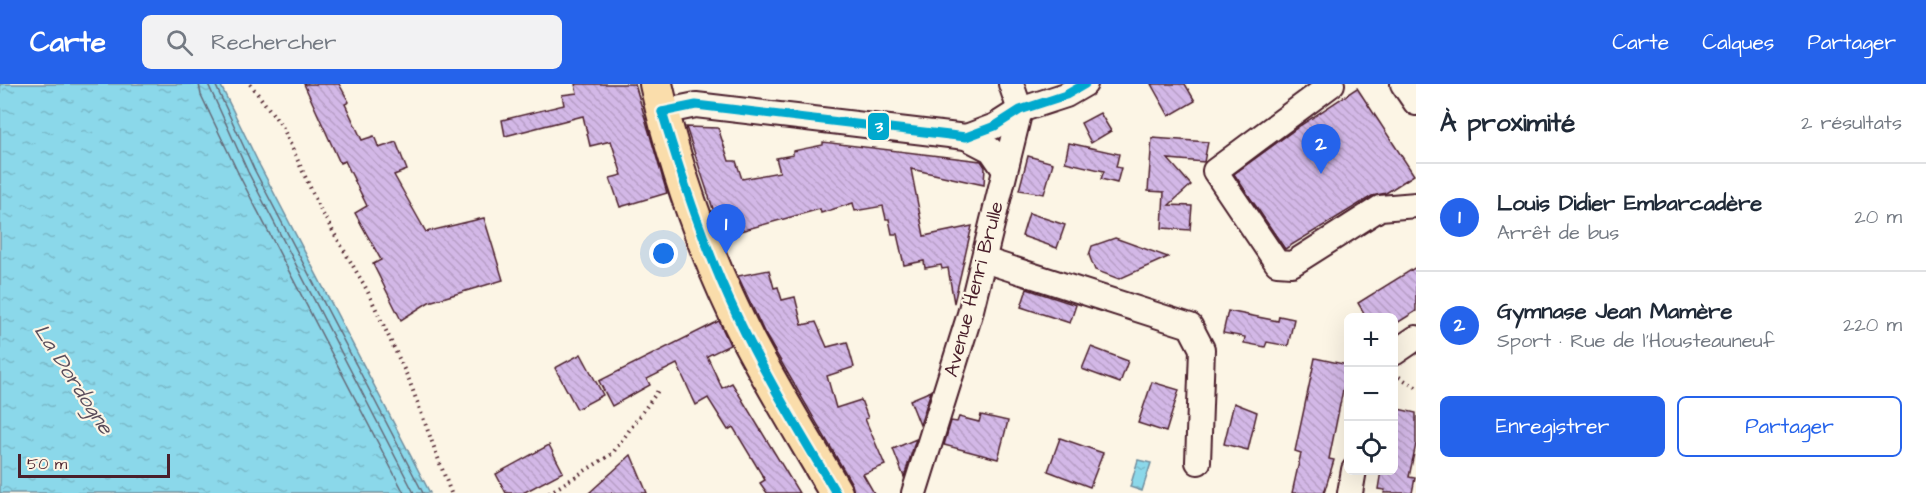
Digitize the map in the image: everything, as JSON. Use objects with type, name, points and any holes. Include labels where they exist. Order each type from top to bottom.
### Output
[{"type":"main road","points":[[659,98],[678,165],[727,293],[749,342],[836,493]]},
{"type":"street","points":[[1011,84],[1020,110]]},
{"type":"street","points":[[966,137],[995,126],[1020,110],[1066,95],[1085,84]]},
{"type":"street","points":[[1332,84],[1215,171],[1276,263],[1292,264],[1380,208],[1416,205]]},
{"type":"street","points":[[1403,84],[1416,103]]},
{"type":"street","points":[[659,98],[696,105],[966,137],[991,150],[1004,170]]},
{"type":"street","name":"Avenue Henri Brulle","points":[[914,493],[984,260],[1020,110]]},
{"type":"street","points":[[984,260],[1190,326],[1202,349],[1198,462]]},
{"type":"street","points":[[1398,350],[1416,338]]},
{"type":"street","points":[[1350,493],[1353,475]]},
{"type":"path","points":[[250,84],[282,126],[320,209],[367,290],[409,380],[451,493]]},
{"type":"path","points":[[1398,377],[1416,387]]},
{"type":"path","points":[[549,493],[612,454],[660,388]]},
{"type":"water","name":"La Dordogne","points":[[0,84],[220,84],[260,166],[430,493],[0,493]]},
{"type":"water","points":[[1138,460],[1151,463],[1142,491],[1130,487]]},
{"type":"building","points":[[304,84],[339,84],[349,102],[345,104],[362,140],[374,136],[379,148],[396,142],[407,170],[394,175],[426,232],[484,218],[503,280],[429,302],[401,320],[373,264],[381,260],[355,213],[367,206],[345,161],[340,163]]},
{"type":"building","points":[[575,84],[635,84],[667,193],[620,207],[610,178],[622,175],[611,141],[590,146],[583,116],[505,136],[502,120],[564,105],[562,95],[577,93]]},
{"type":"building","points":[[1151,84],[1185,84],[1195,101],[1169,116]]},
{"type":"building","points":[[1357,88],[1414,175],[1386,193],[1372,196],[1285,249],[1234,174]]},
{"type":"building","points":[[1100,113],[1111,131],[1091,143],[1081,123]]},
{"type":"building","points":[[686,127],[718,128],[729,161],[736,161],[742,179],[780,172],[776,158],[793,155],[793,151],[823,145],[823,142],[981,161],[985,167],[984,185],[911,169],[924,236],[972,226],[954,303],[948,268],[942,269],[941,265],[925,268],[924,261],[904,265],[897,234],[892,234],[883,206],[855,211],[853,203],[821,213],[820,209],[722,236]]},
{"type":"building","points":[[1152,138],[1208,142],[1204,162],[1168,159],[1191,185],[1169,205],[1192,206],[1190,230],[1162,228],[1164,192],[1148,191]]},
{"type":"building","points":[[1069,143],[1119,154],[1116,167],[1121,168],[1117,183],[1101,179],[1104,171],[1065,162]]},
{"type":"building","points":[[1028,156],[1053,163],[1044,194],[1019,190]]},
{"type":"building","points":[[1029,213],[1065,225],[1057,248],[1022,236]]},
{"type":"building","points":[[1115,238],[1168,257],[1119,279],[1095,270],[1089,255],[1092,246]]},
{"type":"building","points":[[1416,267],[1416,311],[1398,322],[1398,313],[1364,313],[1358,303]]},
{"type":"building","points":[[769,270],[774,288],[778,287],[782,300],[795,297],[802,325],[816,322],[827,347],[847,342],[854,367],[827,376],[836,408],[861,400],[868,418],[865,419],[885,465],[863,474],[874,493],[854,493],[852,484],[765,334],[738,276]]},
{"type":"building","points":[[1027,289],[1076,305],[1070,323],[1021,307]]},
{"type":"building","points":[[1228,311],[1278,321],[1279,316],[1294,319],[1288,346],[1267,342],[1265,347],[1244,343],[1245,337],[1223,333]]},
{"type":"building","points":[[719,321],[730,345],[707,356],[722,388],[732,383],[799,493],[767,493],[760,483],[765,480],[733,427],[728,430],[708,398],[696,405],[677,364],[647,379],[650,385],[612,406],[599,381]]},
{"type":"building","points":[[1091,347],[1128,361],[1120,383],[1082,369]]},
{"type":"building","points":[[581,354],[603,395],[577,409],[555,368]]},
{"type":"building","points":[[1315,358],[1344,364],[1344,385],[1329,459],[1334,460],[1324,493],[1292,493],[1301,453],[1295,451]]},
{"type":"building","points":[[1152,382],[1179,390],[1166,432],[1138,423]]},
{"type":"building","points":[[931,391],[920,425],[910,400]]},
{"type":"building","points":[[1234,403],[1257,412],[1248,450],[1224,444]]},
{"type":"building","points":[[1398,409],[1416,413],[1416,444],[1409,477],[1415,478],[1412,493],[1384,493],[1385,490],[1378,489],[1380,475],[1398,475]]},
{"type":"building","points":[[981,415],[1008,421],[998,459],[944,445],[951,421],[957,422],[959,417],[979,422]]},
{"type":"building","points":[[1060,438],[1103,453],[1090,487],[1048,471]]},
{"type":"building","points":[[916,439],[904,477],[893,449]]},
{"type":"building","points":[[549,445],[563,472],[523,493],[506,493],[496,474]]},
{"type":"building","points":[[631,455],[647,493],[589,493]]},
{"type":"transit line","name":"3","points":[[662,112],[696,105],[966,137],[995,126],[1020,110],[1066,95],[1085,84]]},
{"type":"transit line","name":"3","points":[[662,112],[714,265],[747,337],[771,382],[836,493]]},
{"type":"place","name":"Gymnase Jean Mamère","points":[[1321,174]]},
{"type":"place","name":"Louis Didier Embarcadère","points":[[726,254]]}]
